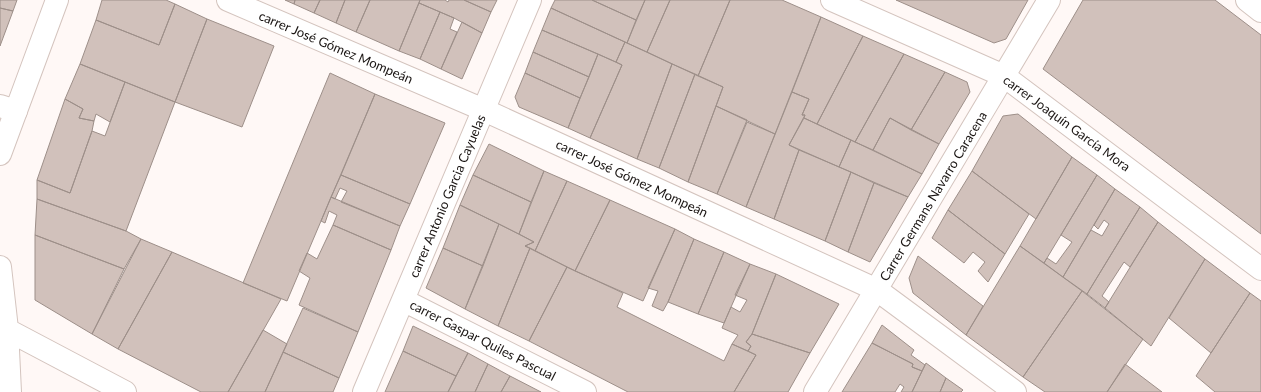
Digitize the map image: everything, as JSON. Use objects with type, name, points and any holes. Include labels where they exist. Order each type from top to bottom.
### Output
[{"type":"street","points":[[0,154],[8,108],[57,0]]},
{"type":"street","name":"carrer José Gómez Mompeán","points":[[228,0],[484,110],[876,290],[1016,392]]},
{"type":"street","name":"carrer Antonio Garcia Cayuelas","points":[[364,392],[530,0]]},
{"type":"street","name":"carrer Joaquín García Mora","points":[[832,0],[1004,76],[1261,269]]},
{"type":"street","name":"Carrer Germans Navarro Caracena","points":[[815,392],[1049,0]]},
{"type":"street","points":[[1247,0],[1261,11]]},
{"type":"street","points":[[0,267],[3,327],[10,392]]},
{"type":"street","name":"carrer Gaspar Quiles Pascual","points":[[403,300],[585,392]]},
{"type":"street","points":[[3,327],[125,392]]},
{"type":"building","points":[[0,0],[17,0],[13,11],[0,8]]},
{"type":"building","points":[[102,0],[166,0],[175,4],[159,45],[96,20]]},
{"type":"building","points":[[285,0],[295,0],[294,4]]},
{"type":"building","points":[[295,0],[320,0],[314,13],[294,4]]},
{"type":"building","points":[[320,0],[345,0],[336,23],[314,13]]},
{"type":"building","points":[[345,0],[370,0],[356,32],[336,23]]},
{"type":"building","points":[[370,0],[420,0],[399,51],[356,32]]},
{"type":"building","points":[[420,0],[445,0],[448,2],[449,0],[464,0],[491,12],[482,33],[454,18],[419,3]]},
{"type":"building","points":[[464,0],[497,0],[491,12]]},
{"type":"building","points":[[555,0],[592,0],[636,20],[627,43],[551,8]]},
{"type":"building","points":[[592,0],[645,0],[636,20]]},
{"type":"building","points":[[645,0],[670,0],[647,52],[627,43]]},
{"type":"building","points":[[670,0],[730,0],[698,76],[647,52]]},
{"type":"building","points":[[730,0],[782,0],[821,17],[775,134],[716,106],[723,87],[698,76]]},
{"type":"building","points":[[896,0],[1028,0],[1006,39],[994,43]]},
{"type":"building","points":[[1083,0],[1215,0],[1261,35],[1261,234],[1043,69]]},
{"type":"building","points":[[419,3],[440,12],[420,59],[399,51]]},
{"type":"building","points":[[175,4],[207,19],[175,102],[80,64],[96,20],[159,45]]},
{"type":"building","points":[[0,8],[13,11],[0,46]]},
{"type":"building","points":[[551,8],[625,42],[616,62],[542,30]]},
{"type":"building","points":[[440,12],[454,18],[450,29],[457,32],[441,69],[420,59]]},
{"type":"building","points":[[821,17],[863,36],[817,124],[804,118],[805,115],[802,115],[809,99],[792,92]]},
{"type":"building","points":[[207,19],[274,46],[242,127],[175,102]]},
{"type":"building","points":[[462,22],[482,33],[462,79],[441,69]]},
{"type":"building","points":[[542,30],[598,54],[589,77],[533,52]]},
{"type":"building","points":[[863,36],[904,54],[855,142],[817,124]]},
{"type":"building","points":[[625,42],[672,64],[637,159],[590,138],[622,65],[616,62]]},
{"type":"building","points":[[533,52],[589,77],[580,98],[525,73]]},
{"type":"building","points":[[598,54],[622,65],[590,138],[568,128]]},
{"type":"building","points":[[904,54],[945,72],[911,130],[890,118],[873,150],[855,142]]},
{"type":"building","points":[[80,64],[125,82],[110,122],[96,114],[94,121],[79,118],[83,109],[65,99]]},
{"type":"building","points":[[672,64],[695,74],[659,168],[637,159]]},
{"type":"building","points":[[945,72],[967,82],[970,92],[939,144],[911,130]]},
{"type":"building","points":[[330,73],[375,94],[287,301],[243,283]]},
{"type":"building","points":[[525,73],[580,98],[568,128],[519,107],[515,97]]},
{"type":"building","points":[[695,74],[723,87],[688,182],[659,168]]},
{"type":"building","points":[[125,82],[175,102],[126,231],[37,199],[37,180],[70,193],[92,131],[105,136]]},
{"type":"building","points":[[792,92],[809,99],[802,115],[805,115],[789,145],[799,150],[774,219],[746,207]]},
{"type":"building","points":[[375,94],[445,123],[410,204],[341,175]]},
{"type":"building","points":[[65,99],[83,109],[79,118],[94,121],[92,131],[70,193],[37,180]]},
{"type":"building","points":[[716,106],[747,120],[717,194],[688,182]]},
{"type":"building","points":[[1018,114],[1072,157],[1036,219],[972,171],[1003,116]]},
{"type":"building","points":[[804,118],[851,140],[839,167],[789,145]]},
{"type":"building","points":[[890,118],[939,144],[922,174],[873,150]]},
{"type":"building","points":[[747,122],[775,134],[746,207],[717,194]]},
{"type":"building","points":[[851,140],[922,174],[908,197],[839,167]]},
{"type":"building","points":[[489,144],[544,171],[531,202],[473,175]]},
{"type":"building","points":[[799,150],[851,172],[825,241],[774,219]]},
{"type":"building","points":[[1072,157],[1097,175],[1044,263],[1020,246]]},
{"type":"building","points":[[544,171],[567,181],[535,251],[525,246],[534,242],[519,234]]},
{"type":"building","points":[[972,171],[1029,214],[1005,254],[948,210]]},
{"type":"building","points":[[851,172],[874,183],[848,252],[825,241]]},
{"type":"building","points":[[341,175],[410,204],[400,226],[341,202],[347,191],[340,188],[335,199],[331,197]]},
{"type":"building","points":[[473,175],[531,202],[519,234],[460,205]]},
{"type":"building","points":[[1097,175],[1115,189],[1063,277],[1044,263],[1047,258],[1056,264],[1072,242],[1061,235]]},
{"type":"building","points":[[567,181],[610,200],[575,271],[535,251]]},
{"type":"building","points":[[874,183],[908,197],[870,262],[848,252]]},
{"type":"building","points":[[1115,189],[1140,207],[1087,294],[1063,277],[1091,230],[1102,236],[1109,224],[1104,220],[1098,229],[1094,225]]},
{"type":"building","points":[[331,197],[400,226],[391,250],[333,225],[337,215],[329,211],[325,223],[321,221]]},
{"type":"building","points":[[37,199],[126,231],[141,239],[124,269],[35,235]]},
{"type":"building","points":[[610,200],[675,229],[643,301],[575,271]]},
{"type":"building","points":[[460,205],[499,224],[483,266],[443,248]]},
{"type":"building","points":[[1140,207],[1158,222],[1130,267],[1124,262],[1102,296],[1109,302],[1105,308],[1087,294]]},
{"type":"building","points":[[948,210],[1005,254],[988,282],[978,271],[985,262],[973,252],[964,263],[932,238]]},
{"type":"building","points":[[1158,222],[1205,259],[1151,346],[1105,308]]},
{"type":"building","points":[[499,224],[534,242],[525,246],[530,248],[498,326],[465,309]]},
{"type":"building","points":[[333,225],[391,250],[358,332],[299,305],[310,278],[299,271],[307,253],[317,259]]},
{"type":"building","points":[[675,229],[694,239],[663,311],[652,306],[658,291],[648,288]]},
{"type":"building","points":[[35,235],[124,269],[92,334],[35,300]]},
{"type":"building","points":[[141,239],[172,252],[118,349],[92,334]]},
{"type":"building","points":[[694,239],[724,252],[698,314],[668,302]]},
{"type":"building","points":[[1020,246],[1082,291],[1023,377],[966,335]]},
{"type":"building","points":[[443,248],[483,266],[465,309],[426,288]]},
{"type":"building","points":[[530,248],[567,267],[529,341],[498,326]]},
{"type":"building","points":[[172,252],[281,299],[228,392],[201,392],[118,349]]},
{"type":"building","points":[[724,252],[750,264],[724,323],[698,314]]},
{"type":"building","points":[[918,256],[983,306],[966,335],[913,293],[909,278]]},
{"type":"building","points":[[1205,259],[1250,293],[1211,353],[1169,318]]},
{"type":"building","points":[[750,264],[776,274],[752,334],[746,342],[751,346],[748,351],[732,344],[738,335],[722,328],[731,307],[740,312],[747,300],[735,295]]},
{"type":"building","points":[[567,267],[623,293],[617,307],[724,361],[732,344],[756,355],[734,392],[628,392],[529,341]]},
{"type":"building","points":[[776,274],[839,304],[810,353],[752,334]]},
{"type":"building","points":[[1082,291],[1143,339],[1107,392],[1045,392],[1023,377]]},
{"type":"building","points":[[1250,293],[1261,301],[1261,392],[1215,392],[1196,376]]},
{"type":"building","points":[[303,308],[358,332],[339,378],[283,352]]},
{"type":"building","points":[[882,325],[914,350],[911,355],[925,365],[922,371],[912,367],[913,364],[872,343]]},
{"type":"building","points":[[413,326],[468,353],[456,376],[403,351]]},
{"type":"building","points":[[263,330],[287,344],[265,392],[228,392]]},
{"type":"building","points":[[752,334],[810,353],[788,392],[734,392],[756,355],[748,351],[751,346],[746,342]]},
{"type":"building","points":[[872,343],[913,364],[912,367],[922,371],[912,392],[901,392],[904,387],[900,384],[895,392],[842,392]]},
{"type":"building","points":[[403,351],[456,376],[448,392],[385,392]]},
{"type":"building","points":[[283,352],[339,378],[333,392],[265,392]]},
{"type":"building","points":[[468,353],[488,364],[475,392],[448,392]]},
{"type":"building","points":[[926,363],[946,378],[940,392],[912,392]]},
{"type":"building","points":[[488,364],[510,376],[501,392],[475,392]]},
{"type":"building","points":[[1125,364],[1162,392],[1107,392]]},
{"type":"building","points":[[510,376],[541,392],[501,392]]},
{"type":"building","points":[[946,378],[963,390],[961,392],[940,392]]}]
